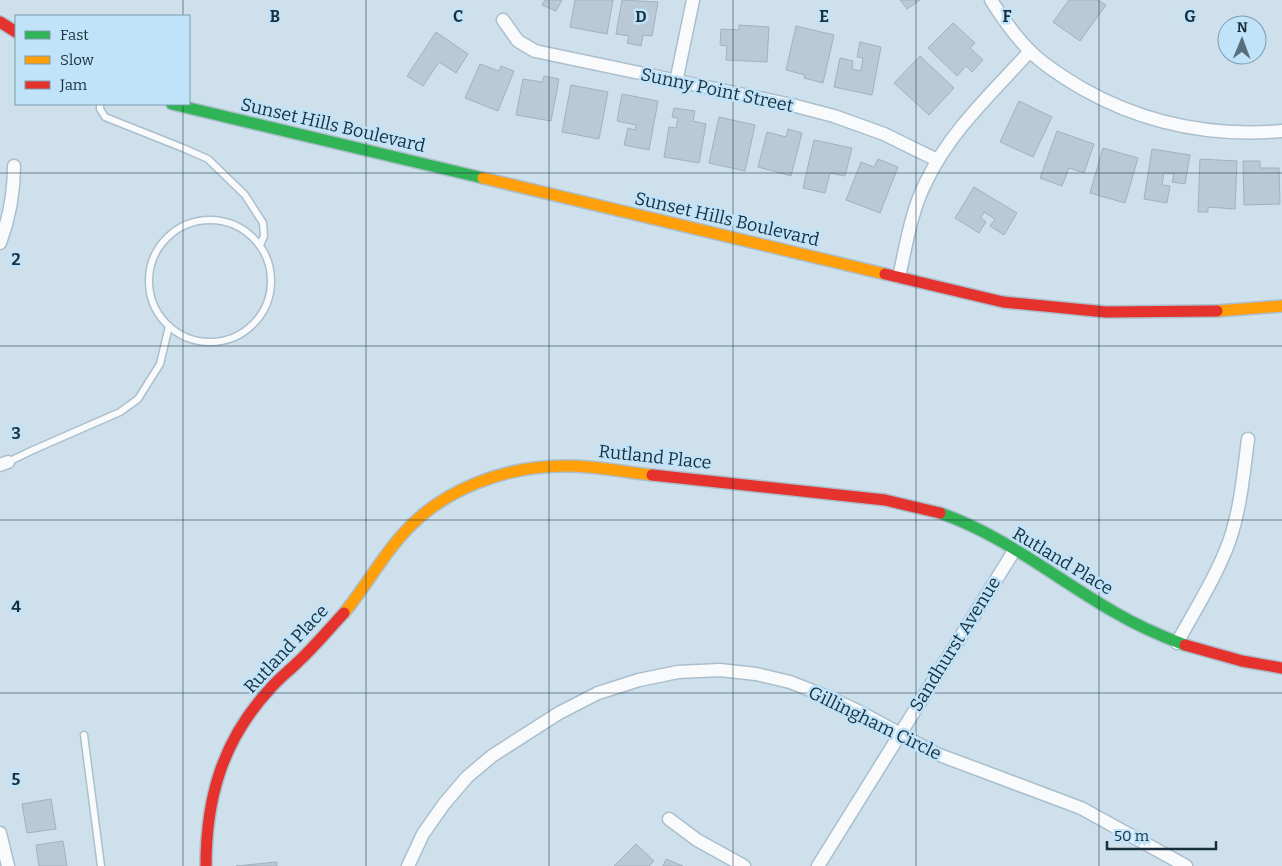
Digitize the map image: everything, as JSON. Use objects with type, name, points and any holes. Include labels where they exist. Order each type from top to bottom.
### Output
[{"type":"street","points":[[676,82],[693,0]]},
{"type":"street","points":[[991,0],[1007,24],[1030,51],[1063,78],[1103,100],[1140,116],[1179,127],[1214,132],[1254,134],[1282,132]]},
{"type":"street","name":"Sunny Point Street","points":[[502,20],[518,41],[535,51],[792,105],[834,116],[884,134],[937,160]]},
{"type":"street","points":[[0,22],[15,31]]},
{"type":"street","points":[[899,277],[916,206],[937,160],[962,126],[1030,51]]},
{"type":"street","name":"Sunset Hills Boulevard","points":[[176,105],[1003,302],[1106,312],[1211,312],[1282,306]]},
{"type":"street","points":[[0,243],[6,226],[14,166]]},
{"type":"street","points":[[1177,643],[1224,556],[1232,534],[1239,505],[1248,439]]},
{"type":"street","name":"Rutland Place","points":[[206,866],[207,820],[218,773],[238,731],[264,694],[309,652],[338,620],[401,535],[432,508],[468,486],[494,476],[518,470],[544,466],[569,466],[885,500],[918,506],[950,516],[978,530],[1126,620],[1177,643],[1254,665],[1282,668]]},
{"type":"street","name":"Sandhurst Avenue","points":[[818,866],[1014,551]]},
{"type":"street","name":"Gillingham Circle","points":[[408,866],[423,834],[444,804],[467,777],[492,756],[559,713],[598,694],[639,680],[678,672],[720,670],[756,674],[790,682],[828,697],[938,754],[1081,808],[1186,866]]},
{"type":"street","points":[[669,819],[697,840],[744,866]]},
{"type":"street","points":[[0,833],[8,866]]},
{"type":"lane","points":[[100,105],[100,109],[105,117],[208,159],[245,195],[263,223],[264,236],[260,245]]},
{"type":"lane","points":[[217,219],[237,225],[260,245],[266,254],[272,275],[270,296],[262,315],[248,330],[229,340],[208,343],[188,338],[169,326],[157,314],[150,296],[148,276],[153,257],[164,240],[179,228],[197,220],[217,219]]},
{"type":"lane","points":[[4,464],[120,412],[138,399],[160,364],[169,326]]},
{"type":"lane","points":[[84,735],[101,866]]},
{"type":"building","points":[[545,0],[562,0],[556,11],[542,5]]},
{"type":"building","points":[[575,0],[613,0],[607,34],[570,27]]},
{"type":"building","points":[[622,0],[658,2],[652,36],[643,35],[641,46],[627,43],[629,36],[616,34]]},
{"type":"building","points":[[900,0],[920,0],[907,9]]},
{"type":"building","points":[[1069,0],[1098,0],[1106,5],[1080,41],[1053,22]]},
{"type":"building","points":[[953,23],[975,43],[970,48],[983,60],[972,72],[966,66],[957,76],[928,48]]},
{"type":"building","points":[[739,25],[769,27],[767,62],[726,60],[727,46],[720,45],[721,29],[739,30]]},
{"type":"building","points":[[796,26],[834,35],[823,83],[804,78],[805,75],[786,70]]},
{"type":"building","points":[[436,32],[468,54],[456,73],[439,62],[423,86],[407,76]]},
{"type":"building","points":[[860,42],[881,47],[872,95],[834,87],[840,58],[853,61],[852,69],[861,71],[863,58],[857,57]]},
{"type":"building","points":[[920,56],[954,88],[929,115],[894,83]]},
{"type":"building","points":[[480,64],[499,71],[501,66],[514,71],[498,111],[465,98]]},
{"type":"building","points":[[544,76],[559,79],[551,121],[516,115],[523,79],[542,82]]},
{"type":"building","points":[[571,85],[608,92],[599,139],[562,132]]},
{"type":"building","points":[[622,94],[658,101],[649,150],[624,145],[628,128],[635,130],[636,125],[617,121]]},
{"type":"building","points":[[1019,101],[1052,117],[1033,157],[1000,142]]},
{"type":"building","points":[[674,108],[695,111],[693,121],[706,124],[699,163],[664,157],[669,127],[676,128],[678,118],[672,117]]},
{"type":"building","points":[[719,117],[755,125],[745,171],[709,163]]},
{"type":"building","points":[[788,129],[802,133],[791,176],[758,167],[767,132],[786,137]]},
{"type":"building","points":[[1057,131],[1094,144],[1084,173],[1069,168],[1062,186],[1040,178]]},
{"type":"building","points":[[814,140],[852,148],[845,176],[830,173],[825,193],[803,188]]},
{"type":"building","points":[[1103,148],[1138,158],[1125,203],[1090,193]]},
{"type":"building","points":[[1152,149],[1190,155],[1185,184],[1172,182],[1174,174],[1164,173],[1162,185],[1170,186],[1167,203],[1144,199]]},
{"type":"building","points":[[878,159],[898,167],[880,213],[846,200],[861,162],[874,167]]},
{"type":"building","points":[[1200,159],[1237,161],[1235,209],[1208,207],[1208,212],[1198,212]]},
{"type":"building","points":[[1243,161],[1260,161],[1260,168],[1279,168],[1280,204],[1244,205]]},
{"type":"building","points":[[974,187],[1017,213],[1004,235],[990,226],[995,219],[984,212],[981,218],[986,222],[979,233],[955,218]]},
{"type":"building","points":[[51,799],[56,829],[27,833],[22,804]]},
{"type":"building","points":[[63,841],[67,866],[39,866],[36,845]]},
{"type":"building","points":[[636,844],[654,861],[649,866],[614,866]]},
{"type":"building","points":[[666,859],[683,866],[663,866]]},
{"type":"building","points":[[277,862],[277,866],[236,866]]},
{"type":"traffic: fast","points":[[176,105],[483,178]]},
{"type":"traffic: fast","points":[[940,513],[964,522],[1009,546],[1124,618],[1185,645]]},
{"type":"traffic: slow","points":[[483,178],[885,274]]},
{"type":"traffic: slow","points":[[1217,311],[1282,306]]},
{"type":"traffic: slow","points":[[344,613],[393,545],[417,519],[435,505],[477,483],[499,475],[545,467],[589,467],[652,475]]},
{"type":"traffic: jam","points":[[0,22],[15,31]]},
{"type":"traffic: jam","points":[[885,274],[1003,302],[1106,312],[1217,311]]},
{"type":"traffic: jam","points":[[652,475],[885,500],[940,513]]},
{"type":"traffic: jam","points":[[206,866],[209,817],[220,772],[228,750],[253,709],[272,686],[311,649],[344,613]]},
{"type":"traffic: jam","points":[[1185,645],[1242,661],[1282,668]]}]
